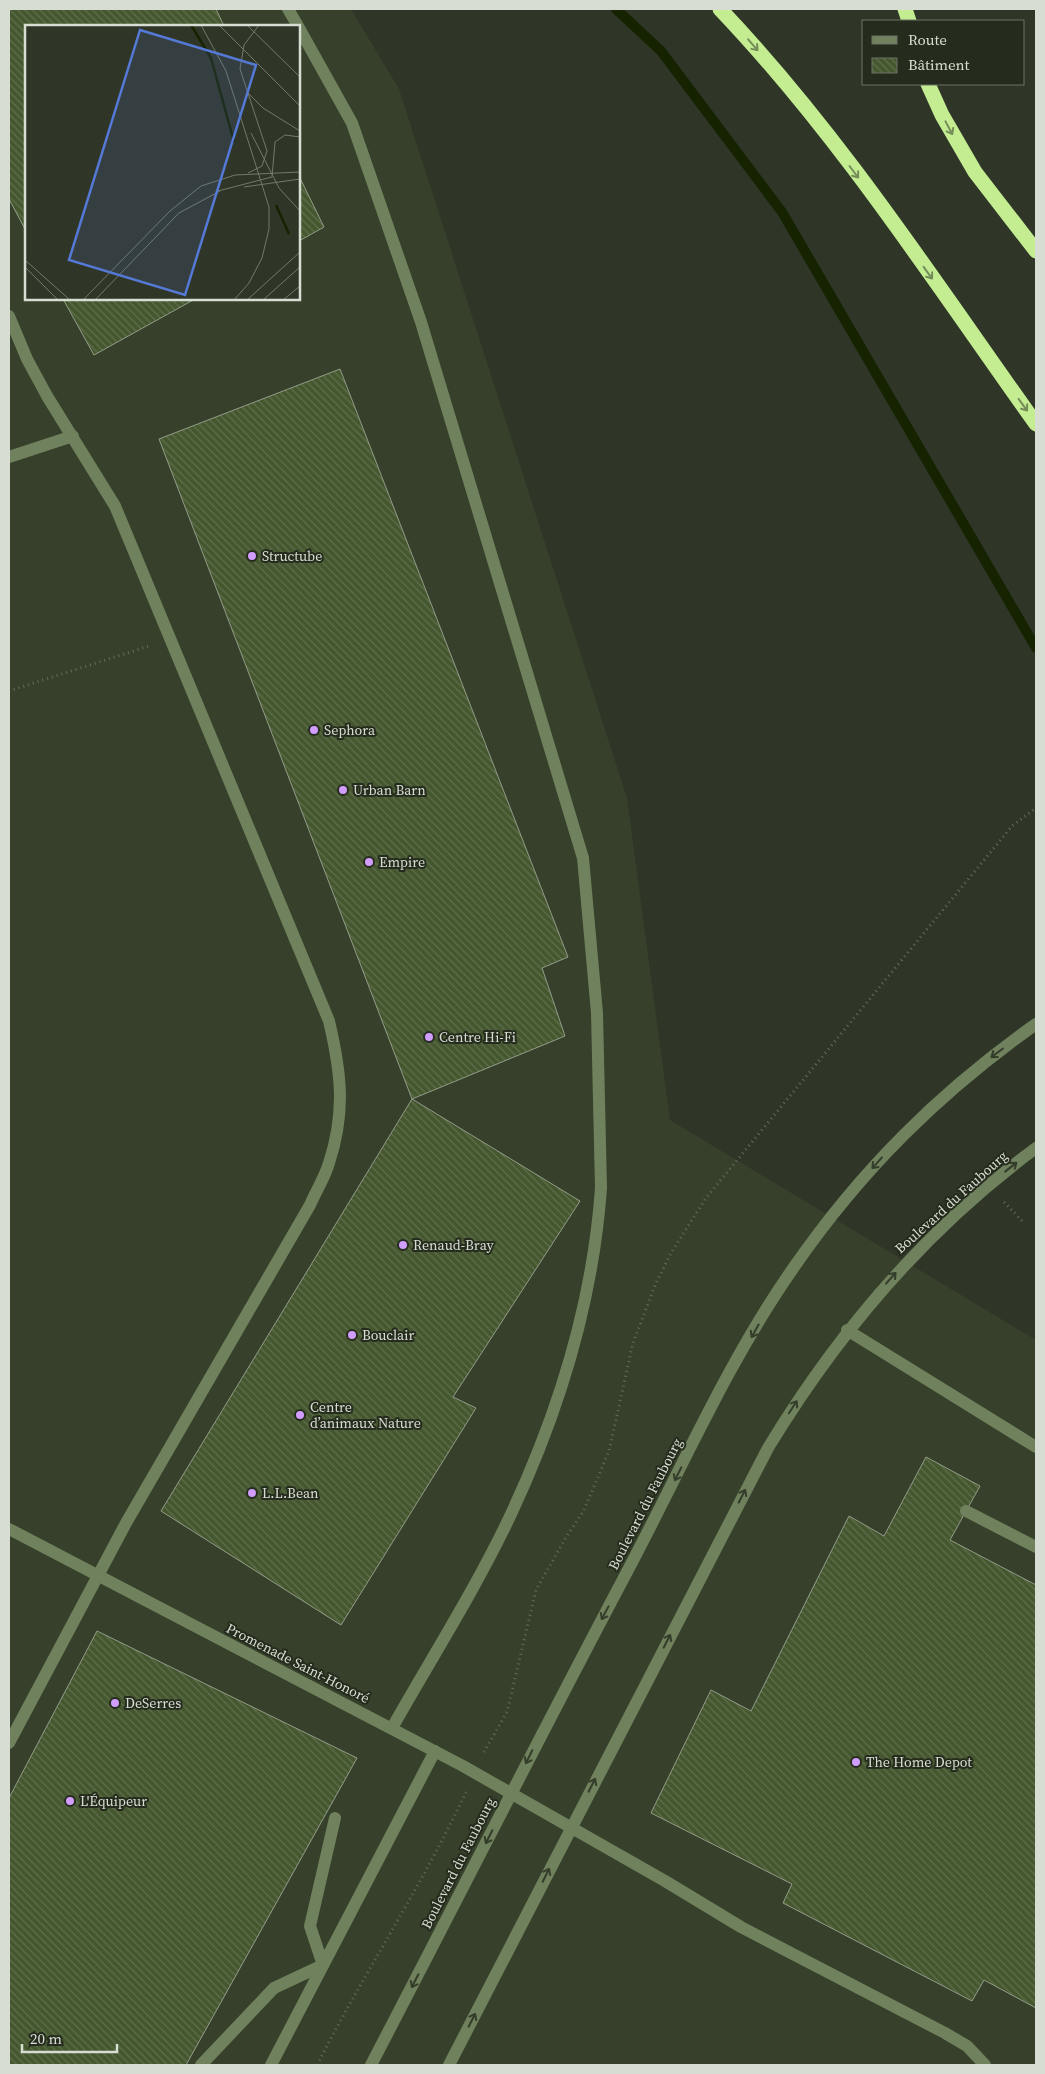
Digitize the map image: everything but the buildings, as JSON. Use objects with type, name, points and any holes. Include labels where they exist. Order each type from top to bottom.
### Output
[{"type":"highway","points":[[720,9],[775,69],[851,167],[1036,424]]},
{"type":"highway","points":[[928,85],[942,115],[966,157],[991,194],[1010,215],[1036,251]]},
{"type":"highway","points":[[1010,215],[1036,234]]},
{"type":"street","points":[[288,9],[297,25]]},
{"type":"street","points":[[300,31],[352,123],[421,322],[583,858],[597,1013],[601,1188],[599,1214],[585,1301],[574,1348],[551,1416],[511,1513],[491,1554],[392,1728]]},
{"type":"street","points":[[9,316],[31,366],[116,506],[329,1021],[340,1065],[340,1114],[329,1164],[310,1205],[96,1576],[9,1743]]},
{"type":"street","points":[[9,458],[73,436]]},
{"type":"street","name":"Boulevard du Faubourg","points":[[372,2065],[706,1418],[760,1321],[792,1269],[845,1200],[900,1137],[964,1078],[1036,1024]]},
{"type":"street","name":"Boulevard du Faubourg","points":[[449,2065],[768,1448],[810,1381],[847,1330],[910,1258],[988,1186],[1036,1148]]},
{"type":"street","points":[[847,1330],[1036,1447]]},
{"type":"street","points":[[966,1511],[1036,1547]]},
{"type":"street","name":"Promenade Saint-Honoré","points":[[9,1529],[96,1576],[436,1751],[666,1882],[740,1927],[945,2033],[967,2046],[985,2065]]},
{"type":"street","points":[[271,2065],[436,1751]]},
{"type":"street","points":[[323,1965],[310,1926],[335,1818]]},
{"type":"street","points":[[200,2065],[274,1988],[323,1965]]},
{"type":"path","points":[[9,691],[171,639]]},
{"type":"path","points":[[500,1724],[509,1703],[536,1590],[584,1510],[598,1481],[609,1451],[633,1343],[656,1283],[679,1239],[706,1198],[1012,826],[1036,808]]},
{"type":"path","points":[[988,1186],[1024,1223]]},
{"type":"path","name":"Boulevard du Faubourg","points":[[317,2065],[350,2000],[418,1884],[460,1803]]},
{"type":"shaded area","points":[[9,9],[351,9],[399,89],[627,798],[670,1120],[1036,1340],[1036,2065],[9,2065]]},
{"type":"waterway","points":[[616,9],[661,51],[782,212],[1036,648]]},
{"type":"place","name":"Structube","points":[[252,556]]},
{"type":"place","name":"Sephora","points":[[314,730]]},
{"type":"place","name":"Urban Barn","points":[[343,790]]},
{"type":"place","name":"Empire","points":[[369,862]]},
{"type":"place","name":"Centre Hi-Fi","points":[[429,1037]]},
{"type":"place","name":"Renaud-Bray","points":[[403,1245]]},
{"type":"place","name":"Bouclair","points":[[352,1335]]},
{"type":"place","name":"Centre d’animaux Nature","points":[[300,1415]]},
{"type":"place","name":"L.L.Bean","points":[[252,1493]]},
{"type":"place","name":"DeSerres","points":[[115,1703]]},
{"type":"place","name":"The Home Depot","points":[[856,1762]]},
{"type":"place","name":"L'Équipeur","points":[[70,1801]]}]
